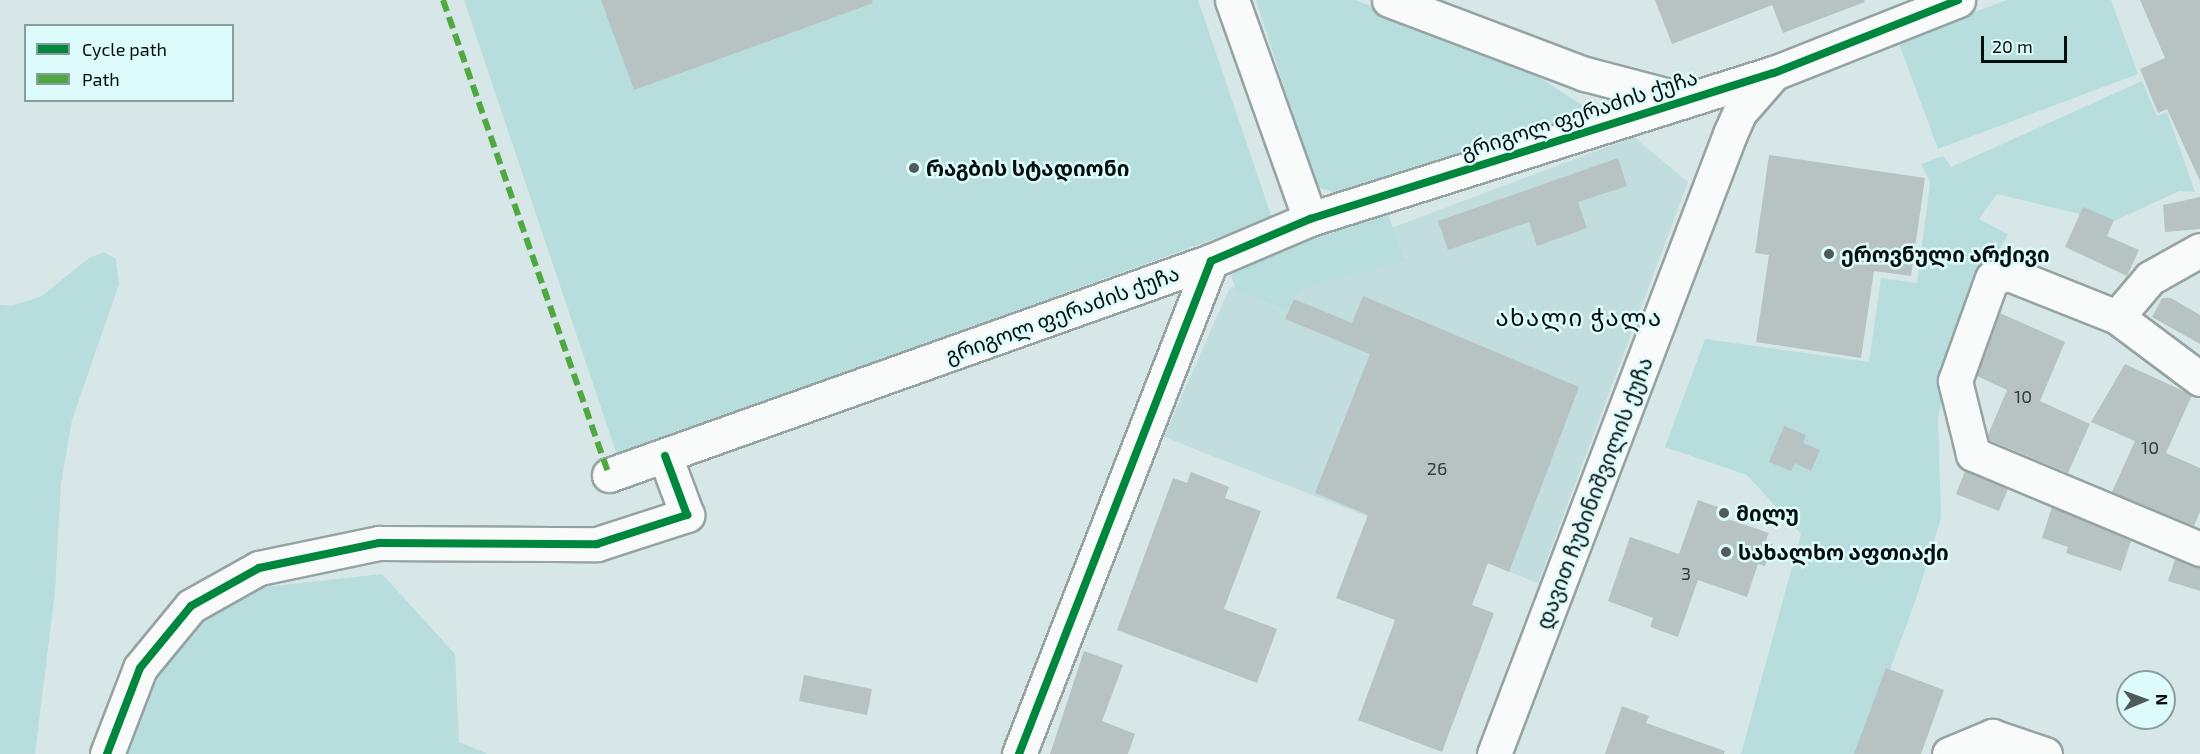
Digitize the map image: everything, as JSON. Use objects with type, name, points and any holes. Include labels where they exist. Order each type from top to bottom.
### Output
[{"type":"street","points":[[1232,0],[1310,219]]},
{"type":"street","points":[[1389,0],[1585,74],[1696,101],[1720,115],[1730,134]]},
{"type":"street","name":"გრიგოლ ფერაძის ქუჩა","points":[[609,475],[1211,261],[1310,219],[1681,99],[1774,73],[1958,0]]},
{"type":"street","name":"დავით ჩუბინიშვილის ქუჩა","points":[[1494,754],[1730,134],[1740,112],[1774,73]]},
{"type":"street","points":[[2117,317],[2150,278],[2200,250]]},
{"type":"street","points":[[1019,754],[1211,261]]},
{"type":"street","points":[[2200,379],[2117,317],[2009,274],[1992,279],[1955,381],[1973,454],[2200,549]]},
{"type":"street","points":[[106,754],[140,668],[191,606],[260,568],[379,543],[597,544],[687,515],[665,456]]},
{"type":"street","points":[[1949,754],[1992,736],[2045,754]]},
{"type":"shaded area","points":[[464,0],[1198,0],[1272,218],[617,455]]},
{"type":"shaded area","points":[[1256,0],[1355,0],[1523,67],[1604,119],[1350,199],[1316,186]]},
{"type":"shaded area","points":[[2007,0],[2111,0],[2138,74],[1938,149],[1898,41]]},
{"type":"shaded area","points":[[2142,81],[2157,116],[2167,112],[2195,192],[2179,191],[2112,222],[1997,194],[1979,219],[2008,234],[1964,315],[1938,416],[1941,518],[1916,599],[1859,754],[1741,754],[1801,534],[1747,475],[1665,447],[1705,339],[1869,362],[1881,278],[1917,283],[1930,183],[1921,164],[1943,156],[1951,167]]},
{"type":"shaded area","points":[[1634,137],[1688,182],[1538,583],[1164,437],[1229,289]]},
{"type":"shaded area","points":[[1386,209],[1405,261],[1298,289],[1287,310],[1236,289],[1231,276],[1242,252]]},
{"type":"shaded area","points":[[104,252],[116,259],[119,284],[72,420],[61,484],[55,592],[35,754],[0,754],[0,305],[12,306],[42,296],[89,258]]},
{"type":"shaded area","points":[[382,574],[455,654],[459,742],[488,754],[126,754],[167,654],[239,590]]},
{"type":"building","points":[[601,0],[872,0],[873,3],[634,90]]},
{"type":"building","points":[[1655,0],[1864,0],[1865,2],[1783,33],[1772,5],[1672,44]]},
{"type":"building","points":[[2140,0],[2200,0],[2200,181],[2167,109],[2158,113],[2140,69],[2165,58]]},
{"type":"building","points":[[1769,155],[1925,178],[1911,276],[1874,271],[1861,358],[1756,342],[1769,255],[1755,253]]},
{"type":"building","points":[[1618,158],[1627,186],[1578,202],[1587,228],[1537,246],[1529,222],[1448,250],[1438,221]]},
{"type":"building","points":[[2200,197],[2200,229],[2165,232],[2163,205]]},
{"type":"building","points":[[2083,207],[2114,220],[2107,236],[2139,250],[2127,276],[2065,247]]},
{"type":"building","points":[[1363,296],[1579,387],[1509,572],[1488,563],[1472,605],[1494,613],[1442,752],[1358,720],[1395,620],[1336,598],[1368,515],[1315,493],[1370,354],[1285,319],[1294,299],[1352,323]]},
{"type":"building","points":[[2162,298],[2171,298],[2200,315],[2200,344],[2152,317]]},
{"type":"building","points":[[2000,313],[2065,342],[2040,401],[2090,424],[2068,473],[1989,440],[1988,435],[2007,390],[1977,376]]},
{"type":"building","points":[[2125,364],[2192,395],[2166,453],[2200,468],[2200,512],[2194,526],[2112,492],[2135,441],[2091,422]]},
{"type":"building","points":[[1784,426],[1806,435],[1803,443],[1820,450],[1811,471],[1795,463],[1791,471],[1769,462]]},
{"type":"building","points":[[1965,471],[2008,489],[1999,511],[1956,494]]},
{"type":"building","points":[[1191,472],[1229,487],[1225,498],[1261,511],[1224,609],[1277,629],[1257,683],[1117,630],[1173,478],[1187,483]]},
{"type":"building","points":[[1698,500],[1724,509],[1722,517],[1769,533],[1765,542],[1773,544],[1765,566],[1758,564],[1747,597],[1698,580],[1678,637],[1650,627],[1653,618],[1608,601],[1630,537],[1679,554]]},
{"type":"building","points":[[2052,507],[2131,541],[2121,571],[2066,553],[2068,547],[2042,538]]},
{"type":"building","points":[[2175,559],[2200,567],[2200,591],[2168,581]]},
{"type":"building","points":[[1084,651],[1123,665],[1102,721],[1135,734],[1128,754],[1050,754]]},
{"type":"building","points":[[1886,668],[1944,690],[1921,754],[1854,754]]},
{"type":"building","points":[[804,675],[872,689],[867,715],[799,701]]},
{"type":"building","points":[[1622,706],[1649,716],[1646,723],[1725,751],[1724,754],[1605,754]]},
{"type":"marked path","points":[[443,0],[609,475]]},
{"type":"cycle path","points":[[1019,754],[1211,261],[1310,219],[1774,73],[1958,0]]},
{"type":"cycle path","points":[[107,754],[140,668],[191,606],[259,568],[379,543],[597,544],[687,515],[665,456]]},
{"type":"place","name":"რაგბის სტადიონი","points":[[914,168]]},
{"type":"place","name":"ეროვნული არქივი","points":[[1829,254]]},
{"type":"place","name":"მილუ","points":[[1724,513]]},
{"type":"place","name":"სახალხო აფთიაქი","points":[[1726,552]]},
{"type":"district","name":"ახალი ჭალა","points":[[1579,317]]}]
